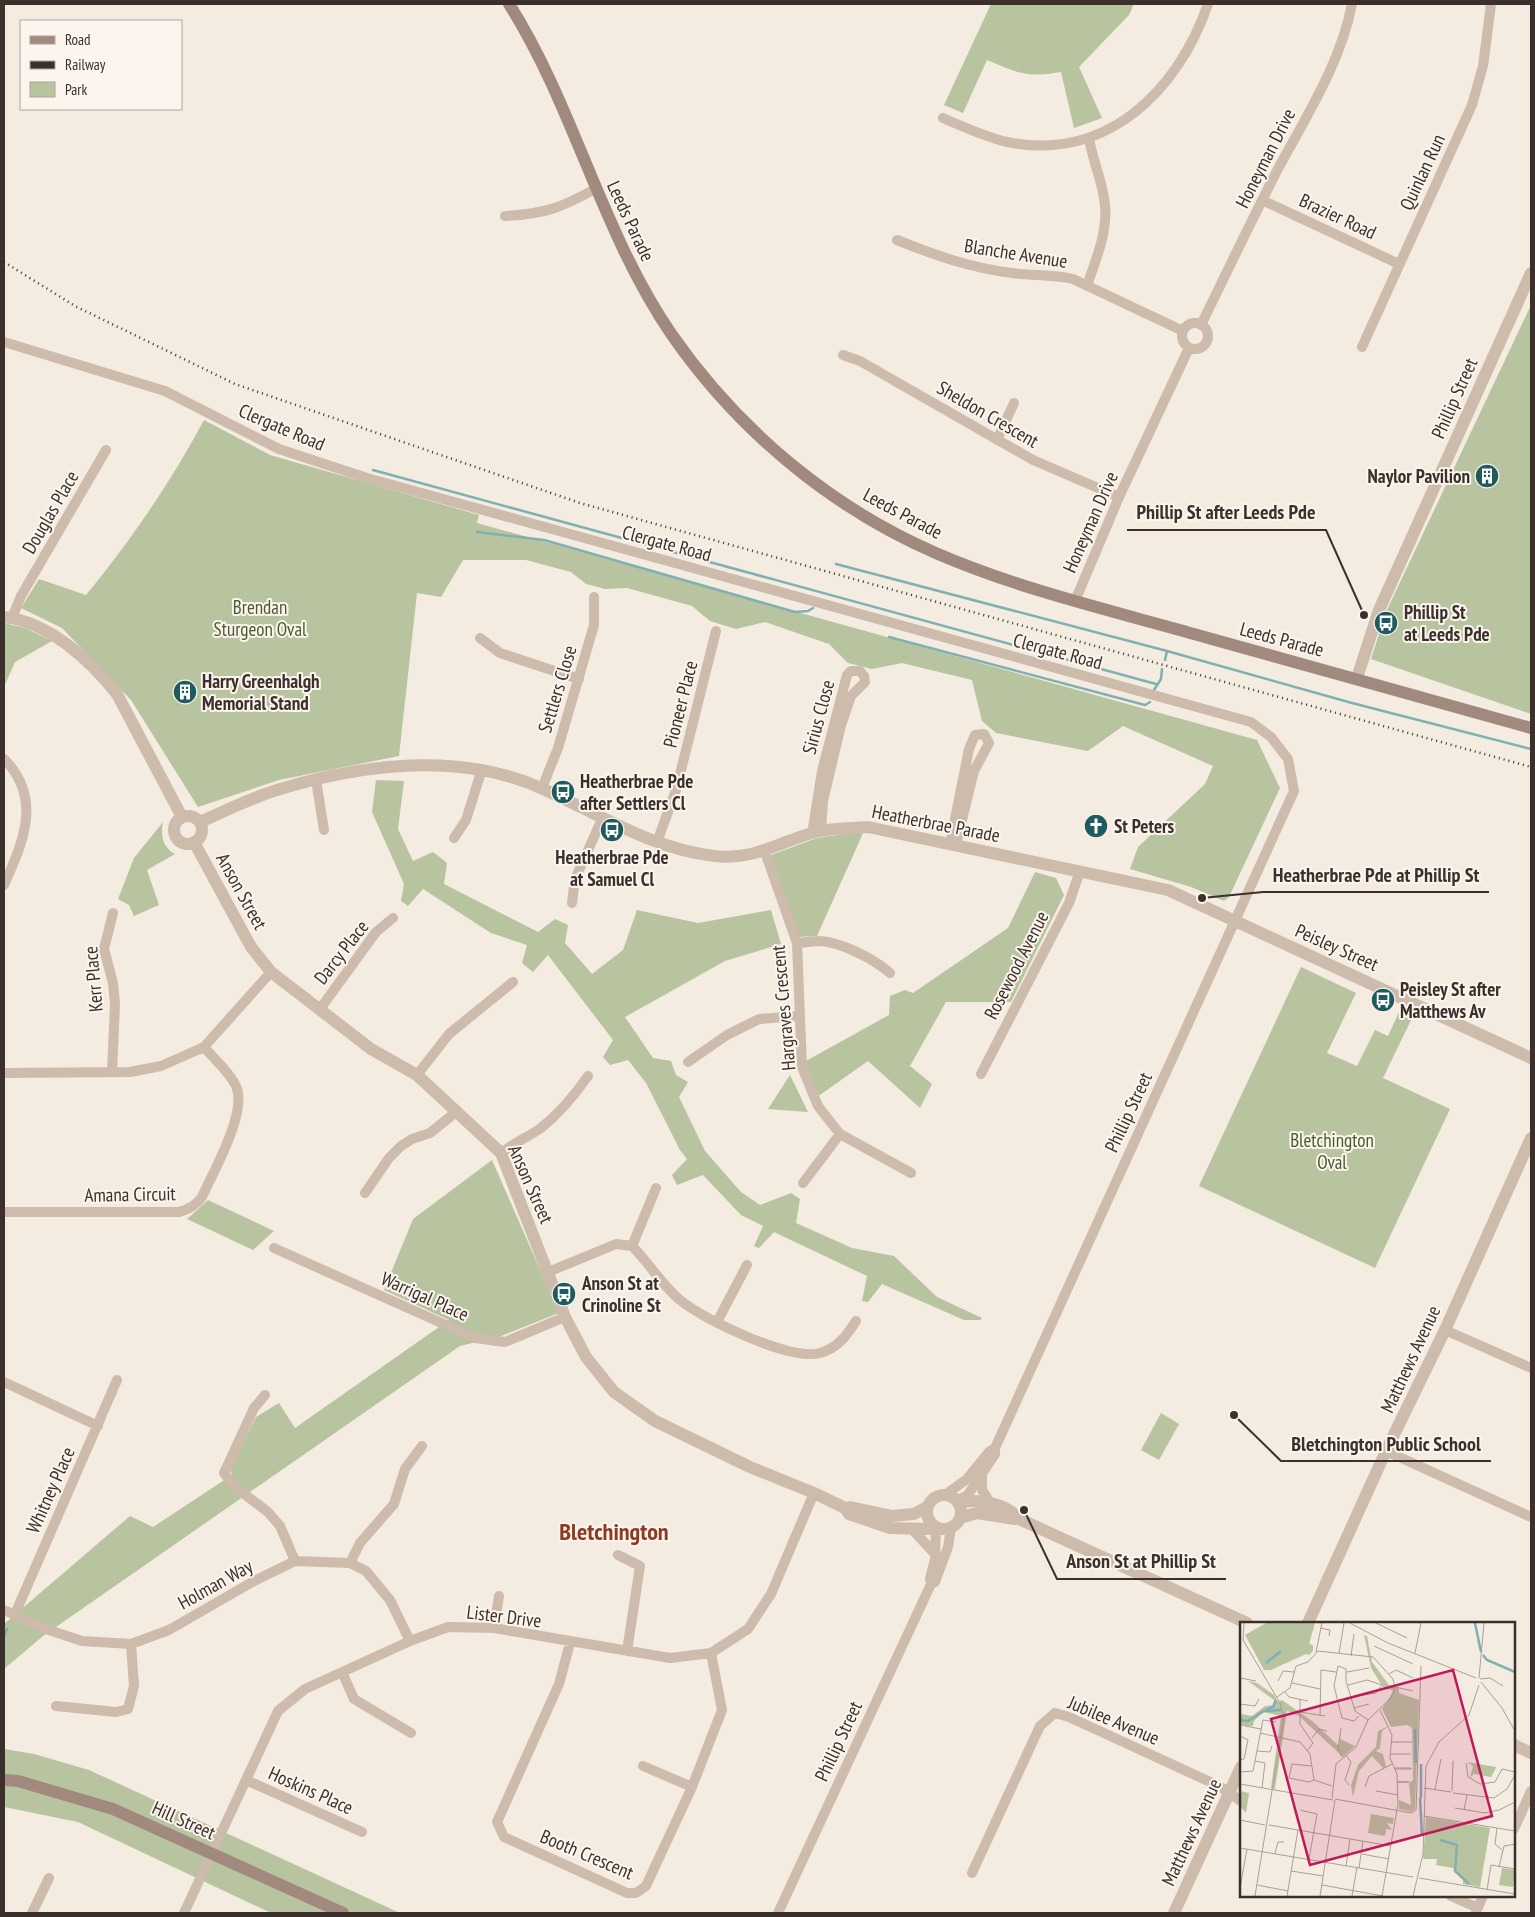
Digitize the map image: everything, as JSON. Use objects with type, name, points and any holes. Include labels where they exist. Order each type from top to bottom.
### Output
[{"type":"main road","name":"Leeds Parade","points":[[509,4],[536,54],[595,189],[640,283],[671,334],[714,390],[750,428],[784,459],[839,499],[897,535],[975,569],[1075,601],[1531,728]]},
{"type":"main road","name":"Hill Street","points":[[4,1780],[18,1781],[113,1809],[343,1913]]},
{"type":"street","points":[[943,118],[983,135],[1008,142],[1055,144],[1089,138],[1131,116],[1164,86],[1183,58],[1208,4]]},
{"type":"street","name":"Honeyman Drive","points":[[1201,325],[1262,200],[1326,79],[1343,35],[1352,4]]},
{"type":"street","name":"Quinlan Run","points":[[1362,347],[1475,97],[1483,66],[1491,4]]},
{"type":"street","points":[[1087,286],[1103,238],[1106,218],[1104,197],[1089,138]]},
{"type":"street","points":[[505,216],[536,214],[557,208],[595,189]]},
{"type":"street","name":"Brazier Road","points":[[1262,200],[1400,264]]},
{"type":"street","name":"Blanche Avenue","points":[[897,240],[957,263],[1013,273],[1058,276],[1087,286],[1183,330]]},
{"type":"street","name":"Phillip Street","points":[[1357,678],[1379,610],[1531,273]]},
{"type":"street","points":[[1190,324],[1201,325],[1207,331],[1207,340],[1198,349],[1189,348],[1183,342],[1183,330],[1190,324]]},
{"type":"street","name":"Clergate Road","points":[[4,342],[165,391],[279,449],[367,478],[1251,722],[1271,737],[1288,759],[1294,791]]},
{"type":"street","name":"Honeyman Drive","points":[[1075,601],[1120,497],[1189,348]]},
{"type":"street","name":"Sheldon Crescent","points":[[843,355],[860,361],[1033,460],[1120,497]]},
{"type":"street","points":[[997,440],[1014,403]]},
{"type":"street","name":"Douglas Place","points":[[8,617],[106,450]]},
{"type":"street","name":"Settlers Close","points":[[542,788],[558,748],[594,626],[594,597]]},
{"type":"street","points":[[8,617],[49,632],[75,651],[108,682],[117,694],[182,817]]},
{"type":"street","name":"Pioneer Place","points":[[657,842],[676,790],[716,632]]},
{"type":"street","points":[[480,638],[500,653],[579,679]]},
{"type":"street","name":"Sirius Close","points":[[860,670],[865,682],[851,696],[841,725],[816,832],[822,771],[847,675],[851,671],[860,670]]},
{"type":"street","points":[[984,734],[990,743],[974,771],[953,844],[968,749],[975,735],[984,734]]},
{"type":"street","points":[[4,759],[14,771],[21,786],[27,820],[20,848],[4,885]]},
{"type":"street","name":"Heatherbrae Parade","points":[[200,822],[276,790],[388,766],[482,769],[542,788],[602,819],[677,849],[722,857],[764,852],[816,832],[868,827],[1168,890],[1235,922]]},
{"type":"street","points":[[454,838],[466,820],[482,769]]},
{"type":"street","points":[[316,780],[324,830]]},
{"type":"street","name":"Phillip Street","points":[[953,1499],[994,1448],[1294,791]]},
{"type":"street","points":[[192,816],[200,822],[202,833],[194,842],[182,842],[175,834],[176,822],[182,817],[192,816]]},
{"type":"street","points":[[572,903],[575,880],[602,819]]},
{"type":"street","name":"Anson Street","points":[[194,842],[252,947],[271,972],[371,1049],[417,1075],[501,1153],[565,1317],[586,1356],[614,1392],[655,1421],[750,1467],[814,1493],[845,1508],[849,1514],[878,1526],[912,1530],[928,1529],[934,1526]]},
{"type":"street","name":"Hargraves Crescent","points":[[764,852],[796,944],[802,1068],[818,1106],[840,1134],[911,1173]]},
{"type":"street","name":"Rosewood Avenue","points":[[981,1074],[1068,902],[1080,872]]},
{"type":"street","name":"Kerr Place","points":[[112,1072],[115,1004],[113,983],[104,949],[113,913]]},
{"type":"street","name":"Darcy Place","points":[[320,1009],[376,932],[393,918]]},
{"type":"street","name":"Peisley Street","points":[[1235,922],[1531,1058]]},
{"type":"street","points":[[796,944],[821,941],[854,951],[880,965],[890,973]]},
{"type":"street","points":[[4,1073],[112,1072],[146,1070],[162,1066],[204,1047],[271,972]]},
{"type":"street","points":[[417,1075],[449,1034],[513,982]]},
{"type":"street","points":[[688,1062],[727,1035],[759,1019],[799,1016]]},
{"type":"street","name":"Amana Circuit","points":[[4,1212],[179,1212],[188,1210],[197,1204],[202,1197],[236,1119],[239,1096],[231,1078],[204,1047]]},
{"type":"street","points":[[501,1153],[540,1129],[559,1113],[588,1076]]},
{"type":"street","points":[[365,1193],[388,1158],[401,1146],[412,1139],[430,1132],[456,1112]]},
{"type":"street","points":[[803,1183],[840,1134]]},
{"type":"street","name":"Matthews Avenue","points":[[1308,1622],[1386,1451],[1445,1330],[1531,1138]]},
{"type":"street","points":[[632,1246],[656,1188]]},
{"type":"street","points":[[548,1272],[616,1244],[632,1246],[680,1300],[717,1322],[753,1339],[796,1353],[820,1353],[843,1340],[856,1321]]},
{"type":"street","name":"Warrigal Place","points":[[274,1248],[475,1338],[505,1342],[565,1317]]},
{"type":"street","points":[[717,1322],[747,1265]]},
{"type":"street","points":[[1445,1330],[1531,1368]]},
{"type":"street","name":"Whitney Place","points":[[15,1614],[117,1380]]},
{"type":"street","points":[[4,1382],[98,1426]]},
{"type":"street","points":[[264,1395],[254,1408],[224,1472],[235,1488],[268,1512],[280,1526],[295,1561]]},
{"type":"street","points":[[410,1641],[390,1600],[366,1571],[350,1563],[360,1543],[394,1504],[405,1469],[422,1446]]},
{"type":"street","name":"Phillip Street","points":[[953,1499],[967,1496],[995,1454],[994,1448]]},
{"type":"street","points":[[1386,1451],[1531,1517]]},
{"type":"street","points":[[982,1476],[984,1495],[991,1504]]},
{"type":"street","name":"Lister Drive","points":[[184,1913],[278,1711],[305,1688],[410,1641],[448,1627],[494,1628],[570,1643],[670,1658],[711,1653],[748,1630],[766,1601],[814,1493]]},
{"type":"street","points":[[1017,1518],[1014,1513],[991,1504],[953,1499],[935,1497],[927,1507],[927,1517],[934,1526],[951,1528],[960,1518],[977,1513],[1012,1519],[1017,1518],[1245,1622]]},
{"type":"street","points":[[953,1499],[960,1518]]},
{"type":"street","name":"Anson Street","points":[[845,1508],[852,1507],[870,1513],[892,1516],[914,1514],[927,1507]]},
{"type":"street","name":"Phillip Street","points":[[931,1584],[930,1579],[936,1554],[934,1526]]},
{"type":"street","name":"Phillip Street","points":[[778,1913],[931,1584],[935,1582],[951,1528]]},
{"type":"street","points":[[912,1530],[936,1554]]},
{"type":"street","points":[[618,1555],[640,1566],[626,1651]]},
{"type":"street","name":"Holman Way","points":[[4,1610],[46,1629],[82,1641],[131,1644],[169,1630],[254,1581],[295,1561],[350,1563]]},
{"type":"street","points":[[494,1628],[499,1596]]},
{"type":"street","name":"Booth Crescent","points":[[570,1643],[559,1684],[497,1822],[504,1837],[627,1893],[636,1893],[646,1886],[692,1787],[722,1710],[711,1653]]},
{"type":"street","points":[[56,1706],[116,1712],[128,1709],[134,1686],[131,1644]]},
{"type":"street","points":[[342,1672],[354,1699],[411,1733]]},
{"type":"street","name":"Jubilee Avenue","points":[[972,1873],[1040,1726],[1055,1714],[1069,1717],[1213,1783],[1240,1800]]},
{"type":"street","points":[[1515,1745],[1531,1753]]},
{"type":"street","points":[[643,1766],[692,1787]]},
{"type":"street","name":"Matthews Avenue","points":[[1174,1913],[1240,1769]]},
{"type":"street","name":"Hoskins Place","points":[[246,1780],[362,1832]]},
{"type":"street","points":[[1515,1827],[1531,1791]]},
{"type":"street","points":[[32,1913],[49,1878]]},
{"type":"street","points":[[1453,1897],[1476,1911],[1483,1897]]},
{"type":"green space","points":[[991,4],[1134,4],[1129,15],[1079,67],[1102,118],[1074,128],[1061,72],[1049,74],[1023,73],[987,60],[963,113],[944,105]]},
{"type":"green space","points":[[1531,305],[1531,714],[1371,659],[1386,612]]},
{"type":"green space","name":"Brendan Sturgeon Oval","points":[[204,420],[270,455],[479,515],[477,523],[1257,740],[1280,788],[1229,897],[1224,901],[1191,887],[1130,869],[1138,847],[1205,784],[1213,766],[1123,726],[1088,751],[996,733],[982,721],[972,680],[902,663],[872,669],[848,663],[829,644],[765,622],[736,629],[710,621],[692,606],[627,588],[605,589],[586,584],[571,572],[526,560],[463,560],[441,597],[417,593],[399,756],[279,780],[198,807],[131,700],[62,628],[21,608],[39,579],[86,595],[150,510]]},
{"type":"green space","points":[[4,623],[25,628],[52,641],[15,662],[4,687]]},
{"type":"green space","points":[[376,780],[404,781],[398,829],[413,861],[433,852],[447,863],[444,884],[538,932],[555,919],[568,925],[565,943],[592,974],[623,950],[637,910],[698,923],[771,910],[781,944],[725,961],[625,1017],[653,1058],[671,1061],[676,1075],[688,1082],[679,1097],[705,1151],[741,1192],[760,1205],[791,1193],[800,1199],[796,1223],[852,1248],[894,1256],[937,1297],[982,1318],[980,1320],[964,1320],[882,1284],[868,1302],[862,1301],[867,1276],[774,1232],[759,1248],[754,1246],[763,1226],[741,1215],[703,1175],[677,1185],[672,1175],[687,1159],[680,1150],[646,1083],[628,1060],[610,1065],[603,1057],[613,1040],[548,955],[533,972],[522,963],[527,945],[491,933],[423,889],[408,906],[401,901],[404,884],[372,812]]},
{"type":"green space","points":[[163,822],[163,841],[175,854],[147,870],[159,905],[134,916],[129,905],[118,899],[134,858]]},
{"type":"green space","points":[[864,831],[817,936],[798,937],[771,855],[817,838]]},
{"type":"green space","points":[[1035,872],[1056,878],[1064,895],[1011,1002],[946,1002],[910,1066],[932,1084],[920,1108],[868,1061],[817,1097],[804,1062],[889,1015],[890,996],[905,990],[913,993],[1008,928]]},
{"type":"green space","name":"Bletchington Oval","points":[[1301,967],[1356,993],[1327,1053],[1357,1066],[1375,1030],[1388,1036],[1399,1012],[1412,1018],[1383,1078],[1450,1109],[1375,1268],[1199,1186]]},
{"type":"green space","points":[[790,1075],[808,1112],[768,1109]]},
{"type":"green space","points":[[492,1160],[559,1313],[501,1336],[460,1346],[43,1636],[4,1669],[4,1624],[130,1516],[153,1527],[232,1475],[230,1469],[256,1417],[279,1403],[295,1428],[449,1320],[384,1290],[413,1219]]},
{"type":"green space","points":[[208,1200],[274,1231],[253,1250],[187,1219]]},
{"type":"green space","points":[[1161,1413],[1179,1424],[1159,1460],[1141,1450]]},
{"type":"green space","points":[[4,1749],[34,1754],[89,1770],[400,1913],[271,1913],[78,1822],[4,1807]]},
{"type":"waterway","points":[[373,470],[1156,684]]},
{"type":"waterway","points":[[477,532],[544,540],[795,612],[808,611],[813,608]]},
{"type":"waterway","points":[[836,564],[1167,651]]},
{"type":"waterway","points":[[889,637],[1145,705],[1150,702]]},
{"type":"waterway","points":[[1165,660],[1167,651],[1352,703],[1531,749]]},
{"type":"waterway","points":[[1154,690],[1161,679],[1162,669]]},
{"type":"waterway","points":[[4,1636],[7,1629]]},
{"type":"railway","points":[[4,262],[75,306],[235,384],[580,503],[1531,767]]},
{"type":"place","name":"Naylor Pavilion","points":[[1487,476]]},
{"type":"place","name":"Phillip St after Leeds Pde","points":[[1364,615]]},
{"type":"place","name":"Phillip St at Leeds Pde","points":[[1386,623]]},
{"type":"place","name":"Harry Greenhalgh Memorial Stand","points":[[185,692]]},
{"type":"place","name":"Heatherbrae Pde after Settlers Cl","points":[[563,792]]},
{"type":"place","name":"St Peters","points":[[1096,826]]},
{"type":"place","name":"Heatherbrae Pde at Samuel Cl","points":[[612,830]]},
{"type":"place","name":"Heatherbrae Pde at Phillip St","points":[[1202,898]]},
{"type":"place","name":"Peisley St after Matthews Av","points":[[1383,1000]]},
{"type":"place","name":"Anson St at Crinoline St","points":[[564,1294]]},
{"type":"place","name":"Bletchington Public School","points":[[1234,1415]]},
{"type":"place","name":"Anson St at Phillip St","points":[[1024,1510]]},
{"type":"district","name":"Bletchington","points":[[614,1531]]}]
